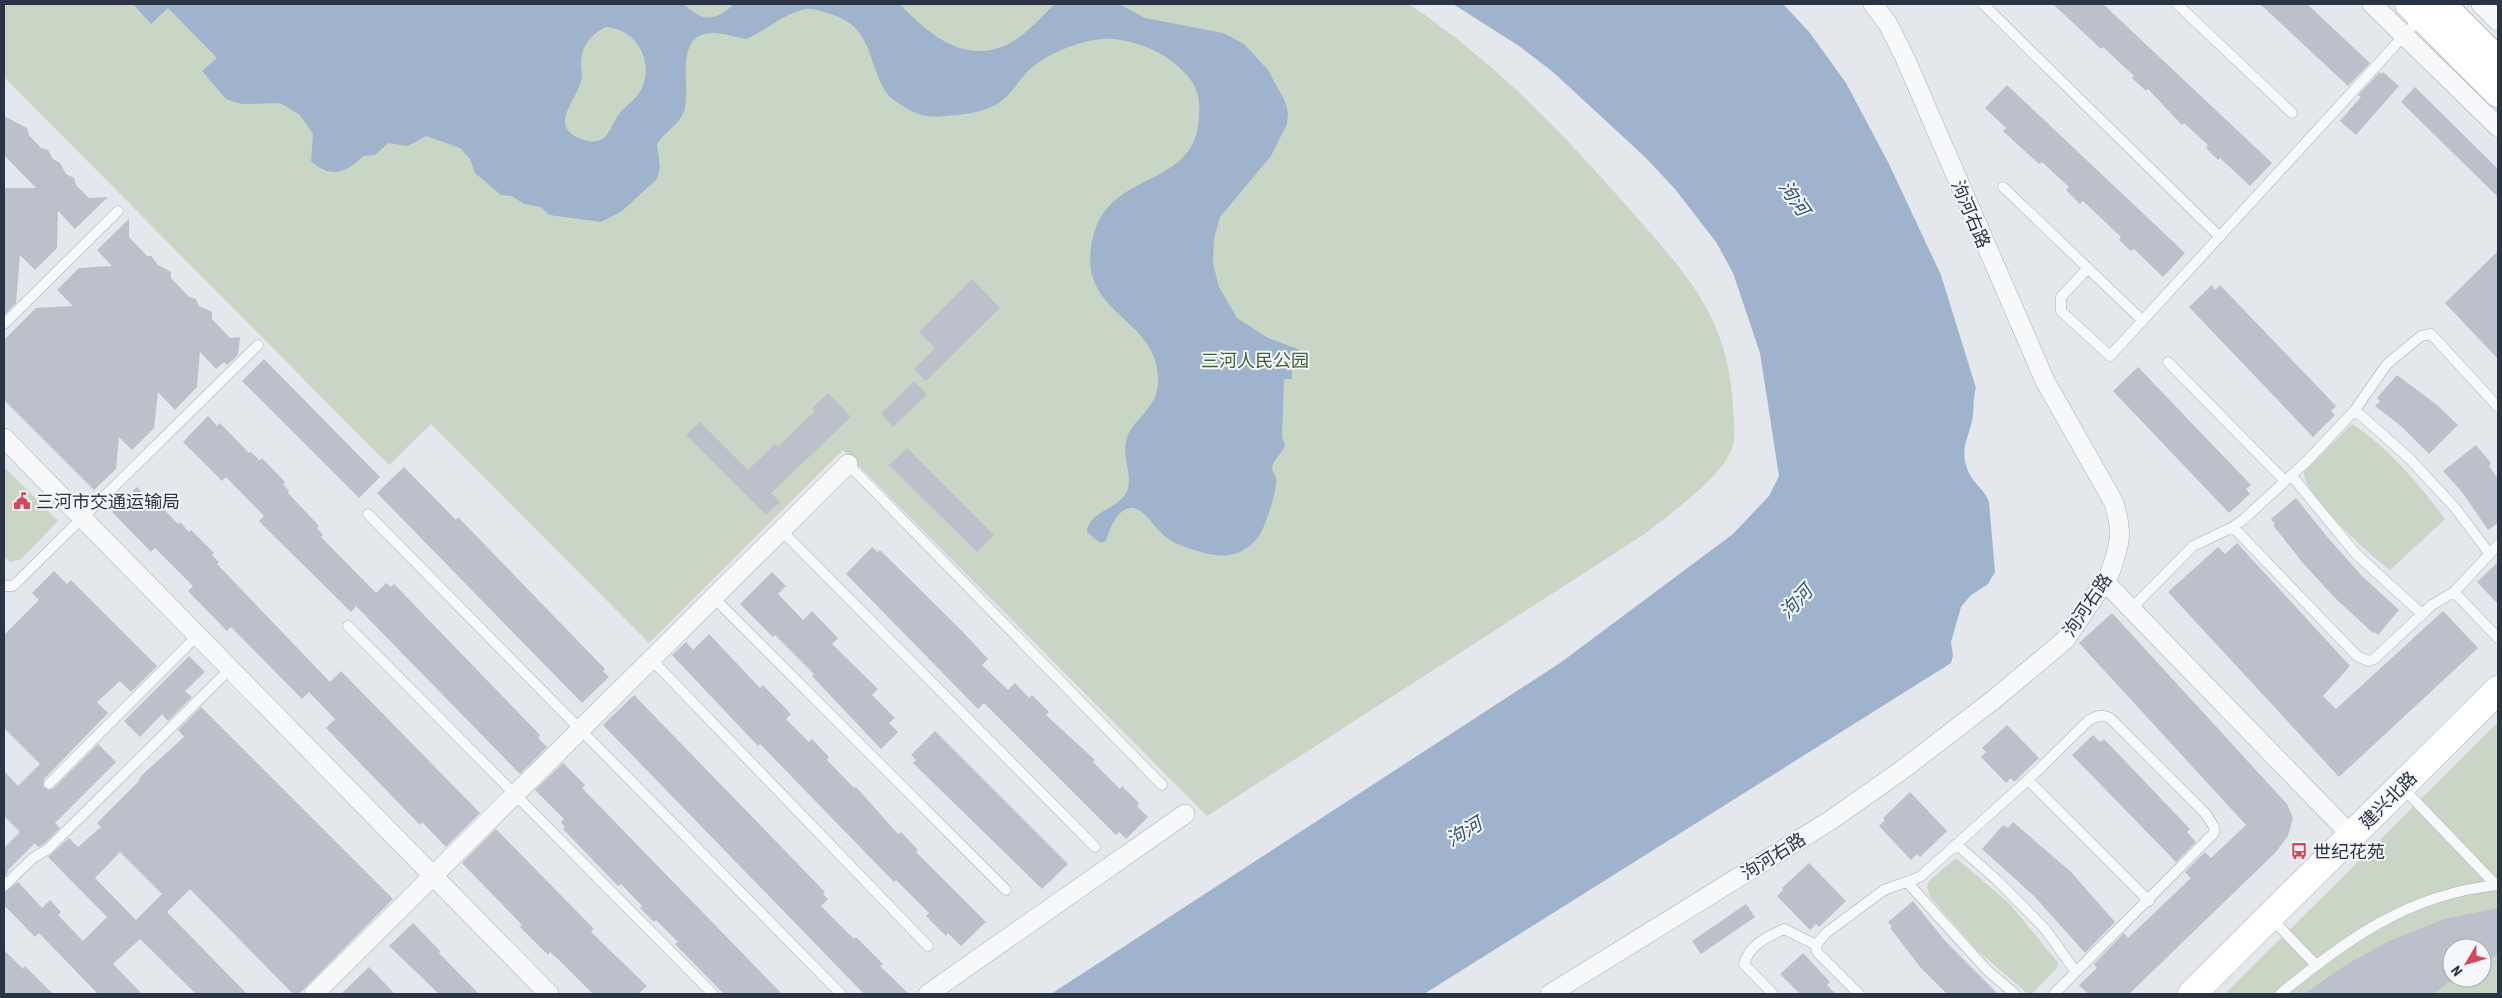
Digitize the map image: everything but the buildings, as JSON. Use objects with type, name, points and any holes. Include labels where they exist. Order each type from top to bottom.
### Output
[{"type":"main road","points":[[2419,15],[2498,60]]},
{"type":"main road","points":[[2419,15],[2498,93]]},
{"type":"main road","name":"建兴北路","points":[[2192,994],[2498,690]]},
{"type":"street","name":"泃河右路","points":[[1550,994],[1831,820],[1902,770],[1992,701],[2065,640],[2105,582],[2114,560],[2120,534],[2120,521],[2113,501],[2045,381],[1905,58],[1888,24],[1873,4]]},
{"type":"street","points":[[2372,4],[2419,15],[2498,128]]},
{"type":"street","points":[[2481,4],[2498,21]]},
{"type":"street","points":[[4,438],[549,994]]},
{"type":"street","points":[[314,994],[848,464]]},
{"type":"street","points":[[2105,582],[2352,836]]},
{"type":"street","points":[[928,994],[1185,814]]},
{"type":"lane","points":[[1983,4],[2220,237]]},
{"type":"lane","points":[[2177,4],[2292,113]]},
{"type":"lane","points":[[2088,268],[2061,297],[2061,311],[2110,356],[2220,237],[2419,15]]},
{"type":"lane","points":[[2003,187],[2143,321]]},
{"type":"lane","points":[[4,324],[118,211]]},
{"type":"lane","points":[[2131,610],[2193,546],[2233,527],[2288,478],[2355,410],[2386,364],[2421,336],[2431,334],[2498,407]]},
{"type":"lane","points":[[4,586],[13,586],[258,345]]},
{"type":"lane","points":[[2168,362],[2288,478],[2356,554],[2422,614]]},
{"type":"lane","points":[[2355,410],[2409,458],[2456,510],[2489,553]]},
{"type":"lane","points":[[848,464],[1162,785]]},
{"type":"lane","points":[[368,514],[841,994]]},
{"type":"lane","points":[[2233,527],[2362,660],[2368,661],[2374,659],[2422,614],[2454,592],[2498,545]]},
{"type":"lane","points":[[781,530],[1095,846]]},
{"type":"lane","points":[[2454,592],[2498,638]]},
{"type":"lane","points":[[713,597],[1006,890]]},
{"type":"lane","points":[[348,626],[713,994]]},
{"type":"lane","points":[[49,784],[197,636]]},
{"type":"lane","points":[[651,659],[928,946]]},
{"type":"lane","points":[[4,886],[33,858],[48,849],[230,669]]},
{"type":"lane","points":[[1859,994],[1817,952],[1816,945],[1826,933],[1884,890],[1920,877],[2028,780],[2090,720],[2099,715],[2110,718],[2206,814],[2214,827],[2211,838],[2054,994]]},
{"type":"lane","points":[[2028,780],[2148,901]]},
{"type":"lane","points":[[2401,786],[2497,885]]},
{"type":"lane","points":[[1956,844],[1998,881],[2044,929],[2076,972]]},
{"type":"lane","points":[[1907,882],[1987,970],[2015,994]]},
{"type":"lane","points":[[2280,994],[2333,951],[2405,908],[2469,888],[2497,885]]},
{"type":"lane","points":[[2270,916],[2316,965]]},
{"type":"lane","points":[[1773,994],[1744,964],[1747,953],[1754,945],[1784,929],[1816,945]]},
{"type":"green space","name":"三河人民公园","points":[[4,4],[1409,4],[1470,50],[1527,100],[1607,183],[1693,286],[1709,313],[1723,347],[1732,396],[1734,442],[1724,464],[1715,474],[1680,506],[1646,533],[1207,816],[843,450],[649,643],[431,424],[389,465],[4,77]]},
{"type":"green space","points":[[2352,424],[2403,467],[2445,519],[2390,570],[2339,524],[2325,509],[2306,482],[2304,472]]},
{"type":"green space","points":[[4,467],[58,521],[21,559],[10,562],[4,557]]},
{"type":"green space","points":[[2498,722],[2498,994],[2225,994]]},
{"type":"green space","points":[[1956,858],[2010,904],[2058,963],[2057,968],[2033,993],[2028,994],[1978,951],[1930,897],[1927,887],[1929,881]]},
{"type":"water","points":[[133,4],[684,4],[697,14],[709,18],[721,14],[734,4],[900,4],[926,29],[941,39],[971,51],[988,50],[1005,45],[1031,28],[1055,4],[1119,4],[1145,18],[1223,33],[1244,44],[1268,70],[1285,101],[1288,112],[1287,124],[1271,156],[1220,217],[1214,239],[1213,263],[1219,287],[1237,318],[1268,338],[1298,349],[1302,353],[1302,370],[1292,370],[1292,379],[1284,379],[1282,437],[1285,445],[1272,466],[1276,478],[1275,490],[1262,532],[1244,550],[1228,555],[1210,554],[1177,544],[1162,534],[1143,513],[1129,508],[1118,515],[1106,541],[1100,543],[1087,532],[1092,520],[1121,500],[1128,489],[1129,476],[1125,448],[1126,441],[1133,427],[1153,401],[1158,384],[1156,361],[1147,343],[1106,300],[1095,284],[1090,263],[1093,237],[1102,215],[1116,199],[1169,169],[1184,156],[1195,139],[1199,115],[1198,96],[1193,83],[1174,63],[1156,51],[1114,39],[1093,40],[1081,43],[1057,52],[1036,64],[999,103],[970,113],[935,117],[912,111],[890,97],[880,80],[861,35],[842,18],[816,10],[805,9],[782,18],[746,39],[716,33],[700,36],[692,43],[688,52],[684,111],[679,121],[657,144],[660,167],[657,179],[622,211],[601,222],[549,215],[541,207],[524,204],[512,196],[501,195],[475,173],[470,159],[460,148],[426,136],[408,146],[388,143],[375,155],[363,156],[345,170],[332,172],[318,167],[311,161],[313,134],[300,115],[280,103],[243,104],[225,98],[202,71],[217,58],[168,8],[151,24]],"holes":[[[606,27],[626,33],[634,40],[644,57],[646,67],[642,88],[619,114],[603,139],[598,141],[584,140],[573,135],[567,129],[565,122],[566,114],[581,81],[583,50],[588,41],[601,30]]]},
{"type":"water","name":"泃河","points":[[1453,4],[1783,4],[1810,33],[1846,83],[1888,162],[1941,275],[1976,388],[1972,422],[1964,449],[1964,457],[1971,477],[1989,502],[1995,572],[1988,584],[1970,596],[1961,607],[1951,642],[1953,656],[1951,663],[1424,994],[1051,994],[1560,663],[1733,534],[1769,496],[1779,476],[1760,353],[1733,273],[1716,242],[1675,189],[1645,157],[1553,72],[1519,46]]},
{"type":"place","name":"三河市交通运输局","points":[[22,501]]},
{"type":"place","name":"世纪花苑","points":[[2299,851]]}]
